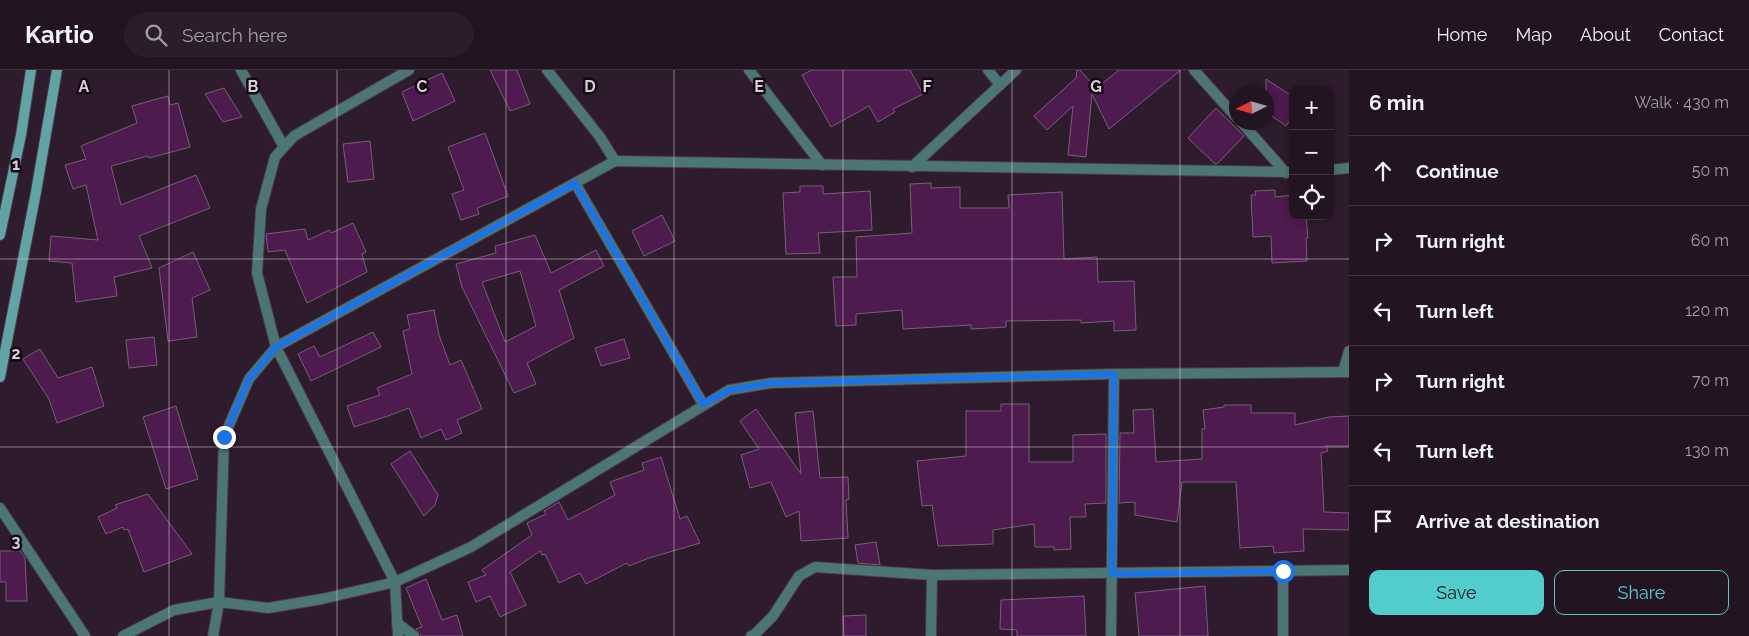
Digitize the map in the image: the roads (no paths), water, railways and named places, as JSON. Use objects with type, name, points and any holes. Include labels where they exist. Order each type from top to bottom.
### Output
[{"type":"main road","points":[[0,235],[21,135],[31,70]]},
{"type":"main road","points":[[0,377],[36,192],[56,70]]},
{"type":"street","points":[[241,70],[284,147]]},
{"type":"street","points":[[398,636],[395,582],[276,347],[257,273],[260,209],[275,157],[294,136],[409,70]]},
{"type":"street","points":[[548,70],[600,137],[615,161]]},
{"type":"street","points":[[749,70],[822,165]]},
{"type":"street","points":[[988,70],[1000,85]]},
{"type":"street","points":[[912,167],[1016,70]]},
{"type":"street","points":[[1194,70],[1229,109]]},
{"type":"street","points":[[1249,130],[1289,172]]},
{"type":"street","points":[[213,636],[219,602],[224,437],[249,379],[276,347],[615,161],[1289,173]]},
{"type":"street","points":[[1334,170],[1349,168]]},
{"type":"street","points":[[575,183],[703,404]]},
{"type":"street","points":[[122,636],[174,610],[219,602],[268,608],[322,599],[395,582],[471,547],[703,404],[729,390],[771,383],[1114,374],[1346,372],[1349,351]]},
{"type":"street","points":[[1111,636],[1114,374]]},
{"type":"street","points":[[0,508],[85,636]]},
{"type":"street","points":[[751,636],[773,616],[799,576],[815,567],[932,575],[1349,570]]},
{"type":"street","points":[[1283,571],[1284,636]]},
{"type":"street","points":[[931,636],[932,575]]},
{"type":"street","points":[[398,623],[414,636]]}]
